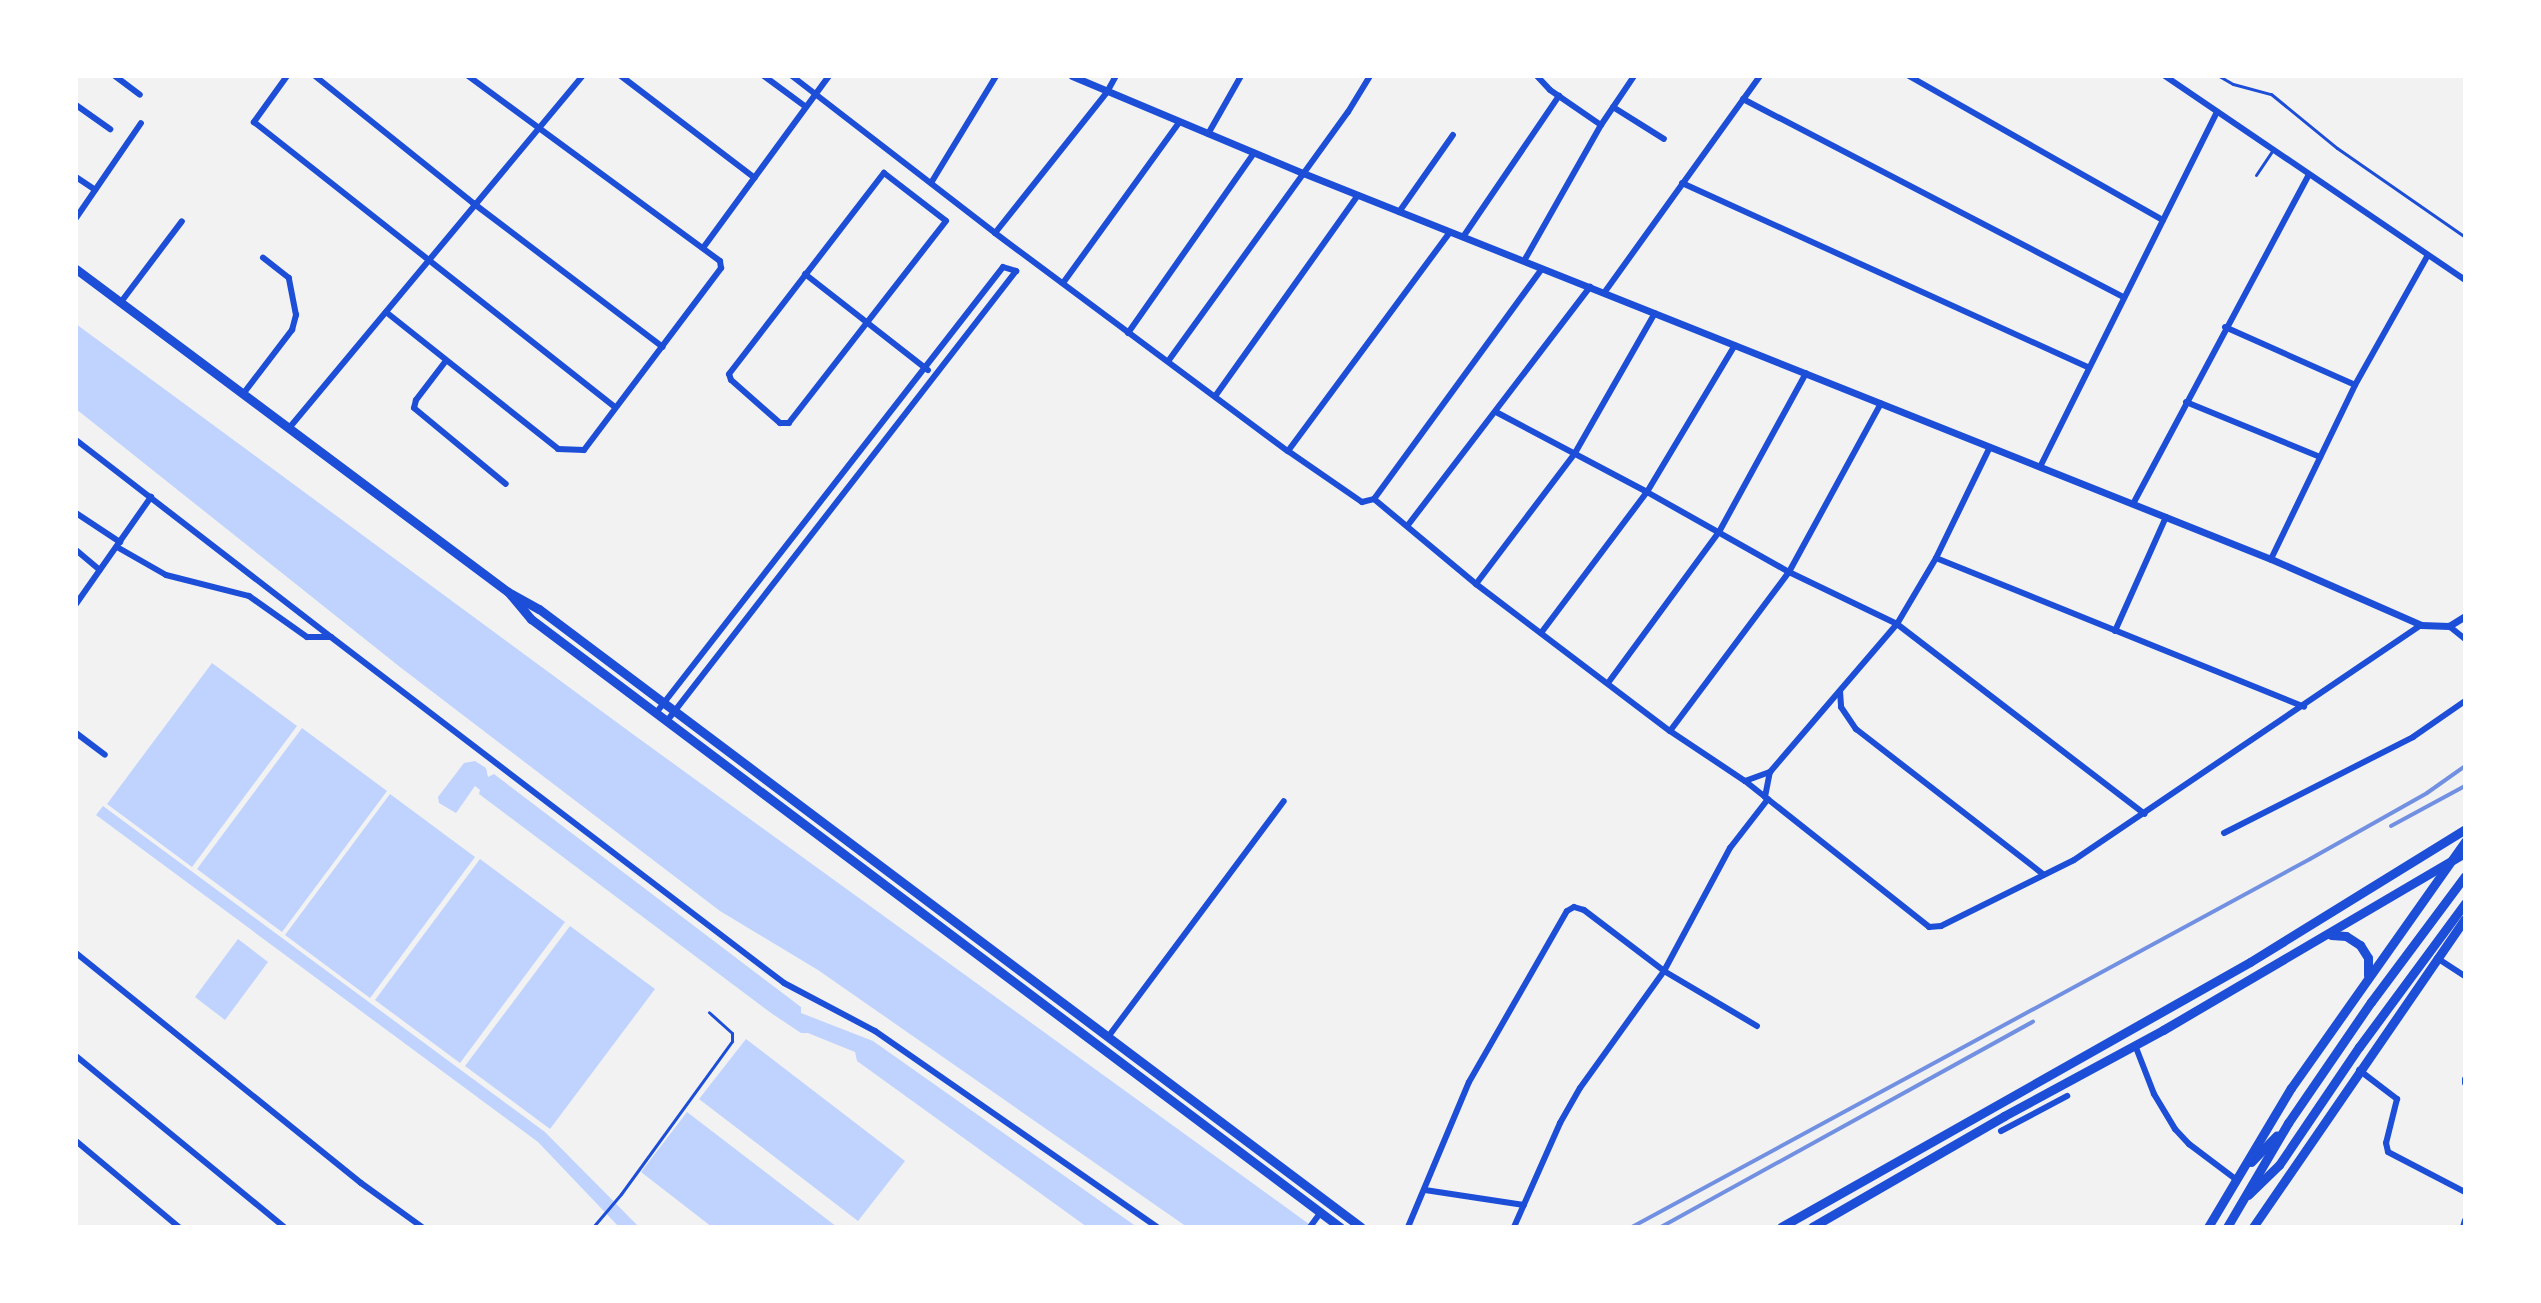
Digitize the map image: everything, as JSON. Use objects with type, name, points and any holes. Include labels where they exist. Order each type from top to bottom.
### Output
[{"type":"main road","points":[[76,269],[508,592],[539,609],[1361,1227]]},
{"type":"main road","points":[[508,592],[531,619],[1340,1227]]},
{"type":"main road","points":[[815,832],[822,822]]},
{"type":"main road","points":[[1781,1227],[2250,962],[2465,829]]},
{"type":"main road","points":[[826,841],[834,831]]},
{"type":"main road","points":[[2208,1227],[2277,1109],[2465,841]]},
{"type":"main road","points":[[1812,1227],[2322,938],[2465,853]]},
{"type":"main road","points":[[2227,1227],[2288,1123],[2465,876]]},
{"type":"main road","points":[[2253,1227],[2359,1070],[2465,903]]},
{"type":"main road","points":[[2246,1197],[2262,1185],[2279,1165],[2336,1080],[2433,954],[2465,919]]},
{"type":"main road","points":[[2402,931],[2421,934],[2433,954]]},
{"type":"main road","points":[[2322,938],[2338,934],[2360,945],[2368,958],[2366,982]]},
{"type":"main road","points":[[2243,1170],[2288,1123]]},
{"type":"main road","points":[[1252,1161],[1260,1151]]},
{"type":"street","points":[[115,76],[140,95]]},
{"type":"street","points":[[287,76],[253,119],[615,407]]},
{"type":"street","points":[[315,76],[473,203],[663,347]]},
{"type":"street","points":[[386,312],[445,362],[560,449],[586,449],[721,268],[720,261],[703,248],[468,76]]},
{"type":"street","points":[[290,427],[473,203],[539,130],[582,76]]},
{"type":"street","points":[[621,76],[755,178]]},
{"type":"street","points":[[764,76],[812,99],[931,183],[1128,333],[1362,502],[1374,499],[1542,269]]},
{"type":"street","points":[[792,76],[812,99]]},
{"type":"street","points":[[703,248],[829,76]]},
{"type":"street","points":[[931,183],[996,76]]},
{"type":"street","points":[[1072,76],[1399,212],[2271,559],[2421,625],[2449,626],[2465,616]]},
{"type":"street","points":[[995,233],[1107,92],[1116,76]]},
{"type":"street","points":[[1208,134],[1241,76]]},
{"type":"street","points":[[1169,360],[1370,76]]},
{"type":"street","points":[[1537,76],[1559,96],[1601,125]]},
{"type":"street","points":[[1524,261],[1601,125],[1634,76]]},
{"type":"street","points":[[1604,293],[1760,76]]},
{"type":"street","points":[[1909,76],[2163,220]]},
{"type":"street","points":[[2165,76],[2465,280]]},
{"type":"street","points":[[1463,237],[1559,96]]},
{"type":"street","points":[[1743,99],[2124,297]]},
{"type":"street","points":[[76,105],[110,129]]},
{"type":"street","points":[[1613,107],[1664,139]]},
{"type":"street","points":[[2040,467],[2217,112]]},
{"type":"street","points":[[76,218],[141,123]]},
{"type":"street","points":[[1063,283],[1179,123]]},
{"type":"street","points":[[1399,212],[1453,135]]},
{"type":"street","points":[[1128,333],[1254,153]]},
{"type":"street","points":[[884,173],[945,217],[789,423],[780,423],[731,380],[729,374],[805,274],[884,173]]},
{"type":"street","points":[[2133,504],[2309,175]]},
{"type":"street","points":[[76,177],[95,190]]},
{"type":"street","points":[[1682,183],[2088,367]]},
{"type":"street","points":[[1216,395],[1358,195]]},
{"type":"street","points":[[121,302],[182,221]]},
{"type":"street","points":[[1288,451],[1450,232]]},
{"type":"street","points":[[2271,559],[2355,385],[2428,255]]},
{"type":"street","points":[[243,394],[292,330],[296,315],[289,278],[263,258]]},
{"type":"street","points":[[656,713],[1003,267],[1016,271],[667,721]]},
{"type":"street","points":[[805,274],[934,375]]},
{"type":"street","points":[[1408,525],[1590,287]]},
{"type":"street","points":[[1476,584],[1575,453],[1655,313]]},
{"type":"street","points":[[2225,327],[2355,385]]},
{"type":"street","points":[[1541,633],[1647,492],[1735,345]]},
{"type":"street","points":[[445,362],[416,400],[414,408],[506,484]]},
{"type":"street","points":[[1608,683],[1719,532],[1806,373]]},
{"type":"street","points":[[2186,402],[2320,457]]},
{"type":"street","points":[[1670,731],[1789,572],[1881,403]]},
{"type":"street","points":[[1496,412],[1789,572],[1897,624],[2145,814]]},
{"type":"street","points":[[76,440],[784,983],[875,1031],[1157,1227]]},
{"type":"street","points":[[1745,781],[1770,772],[1897,624],[1936,558],[1990,447]]},
{"type":"street","points":[[76,604],[151,497]]},
{"type":"street","points":[[1374,499],[1476,584],[1670,731],[1745,781],[1929,927],[1941,926],[2074,860],[2421,625]]},
{"type":"street","points":[[76,513],[166,575],[249,596],[307,637],[331,637]]},
{"type":"street","points":[[2115,631],[2166,517]]},
{"type":"street","points":[[76,550],[100,570]]},
{"type":"street","points":[[1936,558],[2304,707]]},
{"type":"street","points":[[2449,626],[2465,639]]},
{"type":"street","points":[[1840,691],[1841,707],[1856,729],[2043,874]]},
{"type":"street","points":[[2224,833],[2413,737],[2465,701]]},
{"type":"street","points":[[76,733],[105,755]]},
{"type":"street","points":[[1514,1227],[1560,1123],[1580,1088],[1664,971],[1730,848],[1766,798],[1770,772]]},
{"type":"street","points":[[1108,1037],[1284,801]]},
{"type":"street","points":[[1408,1227],[1469,1082],[1567,911],[1574,907],[1664,971],[1757,1026]]},
{"type":"street","points":[[76,953],[361,1183],[422,1227]]},
{"type":"street","points":[[2433,954],[2465,976]]},
{"type":"street","points":[[2135,1045],[2154,1094],[2175,1129],[2189,1144],[2237,1180]]},
{"type":"street","points":[[76,1056],[284,1227]]},
{"type":"street","points":[[2359,1070],[2397,1099],[2386,1143],[2388,1152],[2465,1192]]},
{"type":"street","points":[[2048,1093],[2054,1103]]},
{"type":"street","points":[[2001,1131],[2067,1096]]},
{"type":"street","points":[[2018,1108],[2024,1119]]},
{"type":"street","points":[[76,1141],[179,1227]]},
{"type":"street","points":[[1425,1190],[1524,1205]]},
{"type":"street","points":[[1311,1226],[1320,1213]]},
{"type":"street","points":[[2463,1227],[2465,1220]]},
{"type":"lane","points":[[2219,76],[2233,84],[2271,94],[2337,148],[2465,237]]},
{"type":"lane","points":[[2256,175],[2272,150]]},
{"type":"lane","points":[[593,1227],[616,1200],[734,1036],[709,1012]]},
{"type":"water","points":[[76,324],[634,735],[1313,1227],[1187,1227],[818,970],[720,911],[400,667],[76,409]]},
{"type":"water","points":[[212,663],[297,726],[192,867],[107,804]]},
{"type":"water","points":[[302,728],[387,791],[282,932],[197,869]]},
{"type":"water","points":[[475,761],[486,768],[488,777],[494,774],[801,1007],[801,1013],[873,1041],[1137,1227],[1087,1227],[857,1061],[855,1052],[801,1033],[771,1013],[479,794],[480,790],[475,786],[456,813],[439,803],[438,797],[464,763]]},
{"type":"water","points":[[390,794],[475,857],[370,998],[285,935]]},
{"type":"water","points":[[103,806],[545,1132],[639,1227],[619,1227],[538,1142],[96,815]]},
{"type":"water","points":[[480,859],[565,922],[460,1063],[375,1000]]},
{"type":"water","points":[[570,926],[655,989],[550,1129],[465,1066]]},
{"type":"water","points":[[238,939],[268,962],[225,1020],[195,997]]},
{"type":"water","points":[[746,1039],[905,1161],[858,1221],[699,1099]]},
{"type":"water","points":[[687,1112],[837,1227],[712,1227],[641,1172]]},
{"type":"railway","points":[[1632,1227],[2310,859],[2427,793],[2465,766]]},
{"type":"railway","points":[[2391,826],[2465,786]]},
{"type":"railway","points":[[1661,1227],[2033,1022]]}]
